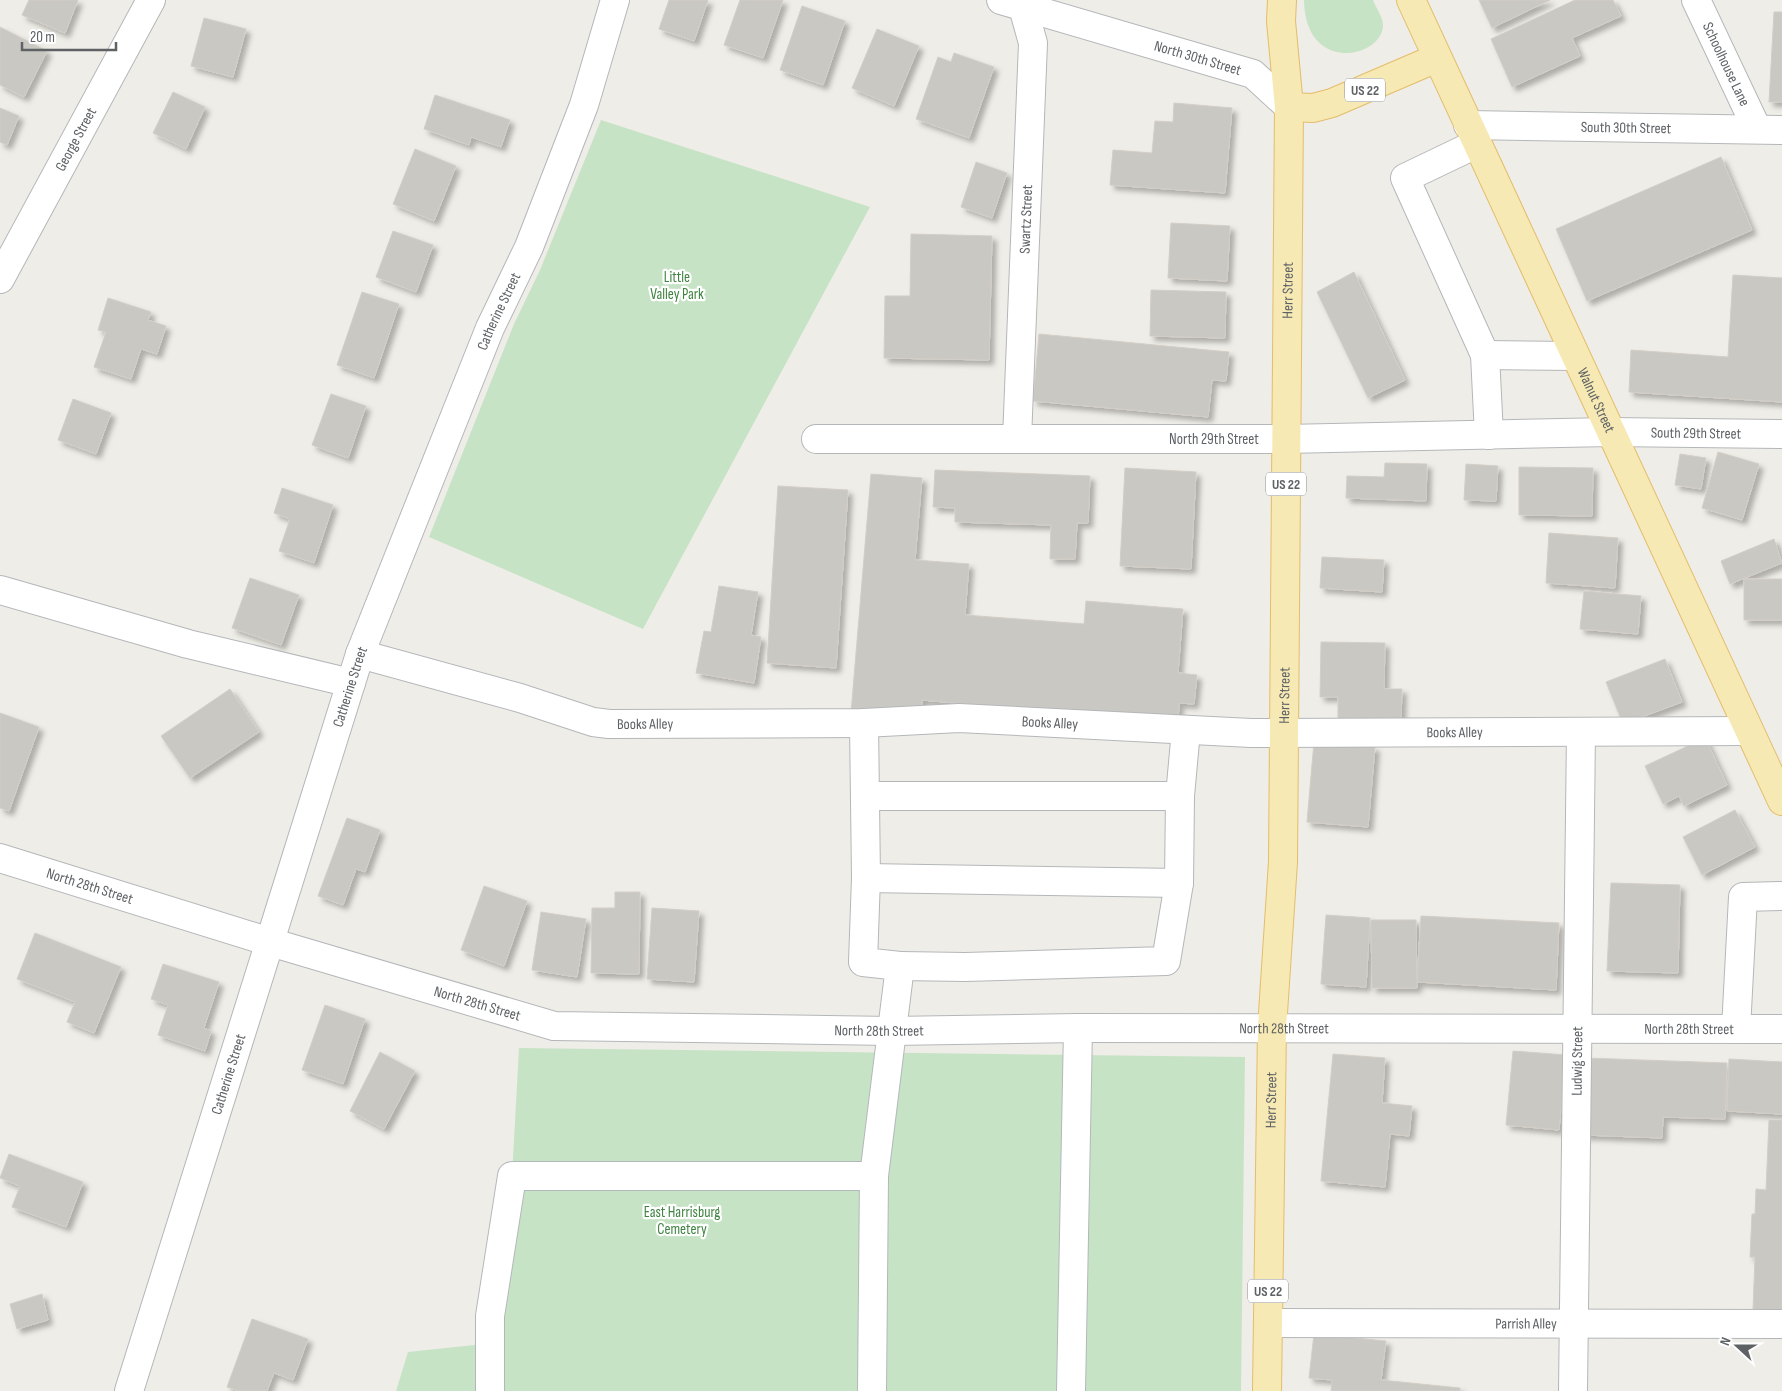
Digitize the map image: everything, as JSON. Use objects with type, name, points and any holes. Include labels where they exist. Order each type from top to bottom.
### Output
[{"type":"main road","name":"Herr Street","points":[[1267,1391],[1272,1028],[1283,862],[1289,107],[1281,22],[1282,0]]},
{"type":"main road","name":"Walnut Street","points":[[1411,0],[1782,802]]},
{"type":"main road","name":"US 22","points":[[1289,107],[1313,108],[1332,103],[1437,58]]},
{"type":"street","name":"George Street","points":[[0,279],[151,0]]},
{"type":"street","name":"Catherine Street","points":[[128,1391],[360,654],[490,328],[532,238],[584,105],[615,0]]},
{"type":"street","name":"Schoolhouse Lane","points":[[1696,0],[1770,129]]},
{"type":"street","name":"North 30th Street","points":[[1015,2],[1253,74],[1289,107]]},
{"type":"street","name":"Swartz Street","points":[[1015,2],[1033,43],[1018,439]]},
{"type":"street","name":"South 30th Street","points":[[1472,135],[1770,129]]},
{"type":"street","points":[[1472,135],[1405,178],[1485,354],[1490,435]]},
{"type":"street","points":[[1485,354],[1575,356]]},
{"type":"street","name":"North 29th Street","points":[[816,439],[1286,439],[1610,432]]},
{"type":"street","name":"South 29th Street","points":[[1610,432],[1782,434]]},
{"type":"street","points":[[0,590],[188,644],[351,683]]},
{"type":"street","name":"Books Alley","points":[[360,654],[520,698],[593,722],[609,724],[864,723],[959,718],[1186,730],[1284,733],[1749,731]]},
{"type":"street","points":[[864,723],[866,878],[862,962],[900,966],[965,967],[1166,961],[1179,883],[1180,796],[1186,730]]},
{"type":"street","name":"Ludwig Street","points":[[1573,1391],[1581,732]]},
{"type":"street","points":[[865,796],[1180,796]]},
{"type":"street","name":"North 28th Street","points":[[0,858],[270,942],[554,1026],[890,1031],[1078,1028],[1782,1029]]},
{"type":"street","points":[[866,878],[1179,883]]},
{"type":"street","points":[[1736,1029],[1743,897],[1782,896]]},
{"type":"street","points":[[872,1391],[874,1176],[890,1031],[900,966]]},
{"type":"street","points":[[1070,1391],[1078,1028]]},
{"type":"street","points":[[490,1391],[490,1316],[512,1176],[874,1176]]},
{"type":"street","name":"Parrish Alley","points":[[1268,1323],[1782,1324]]},
{"type":"green space","points":[[1304,0],[1373,0],[1383,22],[1380,36],[1371,46],[1358,51],[1344,53],[1329,50],[1317,40],[1308,24]]},
{"type":"green space","name":"Little Valley Park","points":[[601,120],[870,207],[643,629],[429,537],[514,324],[540,270]]},
{"type":"green space","name":"East Harrisburg Cemetery","points":[[519,1048],[1245,1057],[1241,1391],[396,1391],[408,1352],[503,1342]]},
{"type":"building","points":[[29,0],[78,0],[65,33],[22,15]]},
{"type":"building","points":[[669,0],[708,0],[694,41],[659,29]]},
{"type":"building","points":[[740,0],[783,0],[763,58],[724,45]]},
{"type":"building","points":[[1479,0],[1550,0],[1492,28]]},
{"type":"building","points":[[1575,0],[1613,0],[1621,16],[1572,38],[1580,56],[1512,87],[1491,39]]},
{"type":"building","points":[[802,6],[845,21],[823,85],[780,70]]},
{"type":"building","points":[[1774,12],[1782,12],[1782,102],[1769,102]]},
{"type":"building","points":[[204,18],[246,29],[233,77],[191,66]]},
{"type":"building","points":[[0,27],[47,51],[24,97],[0,85]]},
{"type":"building","points":[[877,29],[919,46],[894,106],[852,88]]},
{"type":"building","points":[[954,53],[994,67],[969,138],[916,119],[938,57],[951,62]]},
{"type":"building","points":[[173,92],[205,107],[186,149],[153,133]]},
{"type":"building","points":[[435,95],[510,120],[501,147],[471,137],[469,145],[424,129]]},
{"type":"building","points":[[1174,103],[1232,108],[1225,193],[1110,185],[1113,150],[1152,153],[1155,121],[1173,122]]},
{"type":"building","points":[[0,108],[19,116],[7,145],[0,142]]},
{"type":"building","points":[[415,149],[456,166],[434,221],[393,204]]},
{"type":"building","points":[[1721,157],[1752,230],[1587,301],[1556,229]]},
{"type":"building","points":[[976,162],[1007,173],[992,218],[961,207]]},
{"type":"building","points":[[1171,223],[1230,226],[1227,281],[1168,278]]},
{"type":"building","points":[[393,231],[433,245],[416,292],[376,277]]},
{"type":"building","points":[[911,234],[992,236],[989,360],[884,358],[885,296],[910,296]]},
{"type":"building","points":[[1354,272],[1405,380],[1368,398],[1317,292]]},
{"type":"building","points":[[1733,275],[1782,278],[1782,402],[1629,392],[1631,350],[1728,357]]},
{"type":"building","points":[[1151,290],[1226,292],[1225,338],[1150,336]]},
{"type":"building","points":[[362,292],[399,304],[374,378],[337,365]]},
{"type":"building","points":[[108,298],[151,312],[148,320],[166,326],[157,354],[141,349],[131,379],[94,367],[106,332],[98,330]]},
{"type":"building","points":[[1039,334],[1229,352],[1226,381],[1212,380],[1208,417],[1033,401]]},
{"type":"building","points":[[331,394],[366,406],[348,458],[312,445]]},
{"type":"building","points":[[73,399],[111,413],[96,454],[58,440]]},
{"type":"building","points":[[1718,452],[1759,464],[1742,520],[1702,508]]},
{"type":"building","points":[[1680,454],[1706,458],[1701,489],[1675,485]]},
{"type":"building","points":[[1385,463],[1427,464],[1426,501],[1346,498],[1347,476],[1384,477]]},
{"type":"building","points":[[1466,464],[1498,466],[1496,501],[1464,500]]},
{"type":"building","points":[[1519,467],[1593,468],[1592,516],[1519,515]]},
{"type":"building","points":[[1125,468],[1196,472],[1191,569],[1120,566]]},
{"type":"building","points":[[935,470],[1090,476],[1088,523],[1077,523],[1075,559],[1050,559],[1051,525],[955,522],[955,508],[933,507]]},
{"type":"building","points":[[871,474],[922,478],[915,560],[969,564],[965,615],[1084,624],[1086,601],[1183,609],[1178,673],[1197,675],[1194,704],[1179,703],[1178,723],[922,700],[921,719],[851,713]]},
{"type":"building","points":[[778,486],[848,490],[836,668],[767,663]]},
{"type":"building","points":[[282,488],[333,505],[314,563],[279,551],[290,519],[274,513]]},
{"type":"building","points":[[1549,533],[1618,538],[1615,588],[1546,583]]},
{"type":"building","points":[[1774,539],[1782,563],[1730,584],[1721,561]]},
{"type":"building","points":[[1322,557],[1384,560],[1382,592],[1320,588]]},
{"type":"building","points":[[250,578],[299,595],[281,645],[232,628]]},
{"type":"building","points":[[1744,579],[1782,579],[1782,620],[1744,620]]},
{"type":"building","points":[[719,586],[758,592],[751,635],[761,637],[754,683],[696,673],[704,631],[711,632]]},
{"type":"building","points":[[1584,591],[1641,596],[1638,634],[1580,629]]},
{"type":"building","points":[[1321,642],[1385,643],[1384,689],[1402,689],[1401,721],[1338,721],[1338,697],[1320,697]]},
{"type":"building","points":[[1665,659],[1682,702],[1623,724],[1606,682]]},
{"type":"building","points":[[230,689],[259,732],[190,778],[161,736]]},
{"type":"building","points":[[0,713],[39,727],[9,811],[0,808]]},
{"type":"building","points":[[1705,738],[1727,785],[1684,806],[1679,796],[1663,804],[1645,766]]},
{"type":"building","points":[[1314,742],[1375,747],[1368,827],[1307,822]]},
{"type":"building","points":[[1735,810],[1755,847],[1702,875],[1683,837]]},
{"type":"building","points":[[347,818],[380,830],[365,872],[356,869],[343,905],[318,896]]},
{"type":"building","points":[[1611,883],[1680,885],[1678,973],[1607,971]]},
{"type":"building","points":[[484,886],[527,901],[504,966],[461,950]]},
{"type":"building","points":[[615,892],[640,892],[639,974],[591,973],[592,908],[615,908]]},
{"type":"building","points":[[652,908],[699,911],[694,982],[647,979]]},
{"type":"building","points":[[541,912],[586,919],[577,977],[532,970]]},
{"type":"building","points":[[1326,915],[1370,918],[1366,987],[1321,984]]},
{"type":"building","points":[[1421,916],[1559,923],[1556,990],[1417,982]]},
{"type":"building","points":[[1371,920],[1416,920],[1417,988],[1372,988]]},
{"type":"building","points":[[35,933],[121,967],[94,1033],[67,1022],[75,1002],[17,979]]},
{"type":"building","points":[[163,964],[219,982],[204,1028],[211,1031],[205,1051],[158,1035],[168,1005],[151,999]]},
{"type":"building","points":[[325,1005],[365,1019],[343,1084],[302,1070]]},
{"type":"building","points":[[1513,1051],[1566,1055],[1559,1130],[1506,1125]]},
{"type":"building","points":[[380,1052],[415,1071],[384,1129],[350,1111]]},
{"type":"building","points":[[1333,1054],[1385,1058],[1382,1103],[1412,1106],[1409,1136],[1390,1134],[1385,1187],[1321,1181]]},
{"type":"building","points":[[1586,1058],[1727,1063],[1725,1119],[1663,1117],[1662,1138],[1583,1135]]},
{"type":"building","points":[[1729,1059],[1782,1062],[1782,1114],[1727,1111]]},
{"type":"building","points":[[1769,1120],[1782,1120],[1782,1311],[1753,1310],[1755,1257],[1750,1257],[1752,1214],[1755,1214],[1756,1189],[1766,1190]]},
{"type":"building","points":[[9,1154],[83,1182],[66,1227],[12,1207],[20,1186],[0,1178]]},
{"type":"building","points":[[42,1294],[48,1320],[17,1329],[10,1304]]},
{"type":"building","points":[[252,1319],[308,1339],[293,1380],[274,1373],[267,1391],[239,1391],[227,1387]]},
{"type":"building","points":[[1314,1334],[1386,1341],[1381,1380],[1460,1388],[1460,1391],[1331,1391],[1332,1380],[1309,1378]]}]
